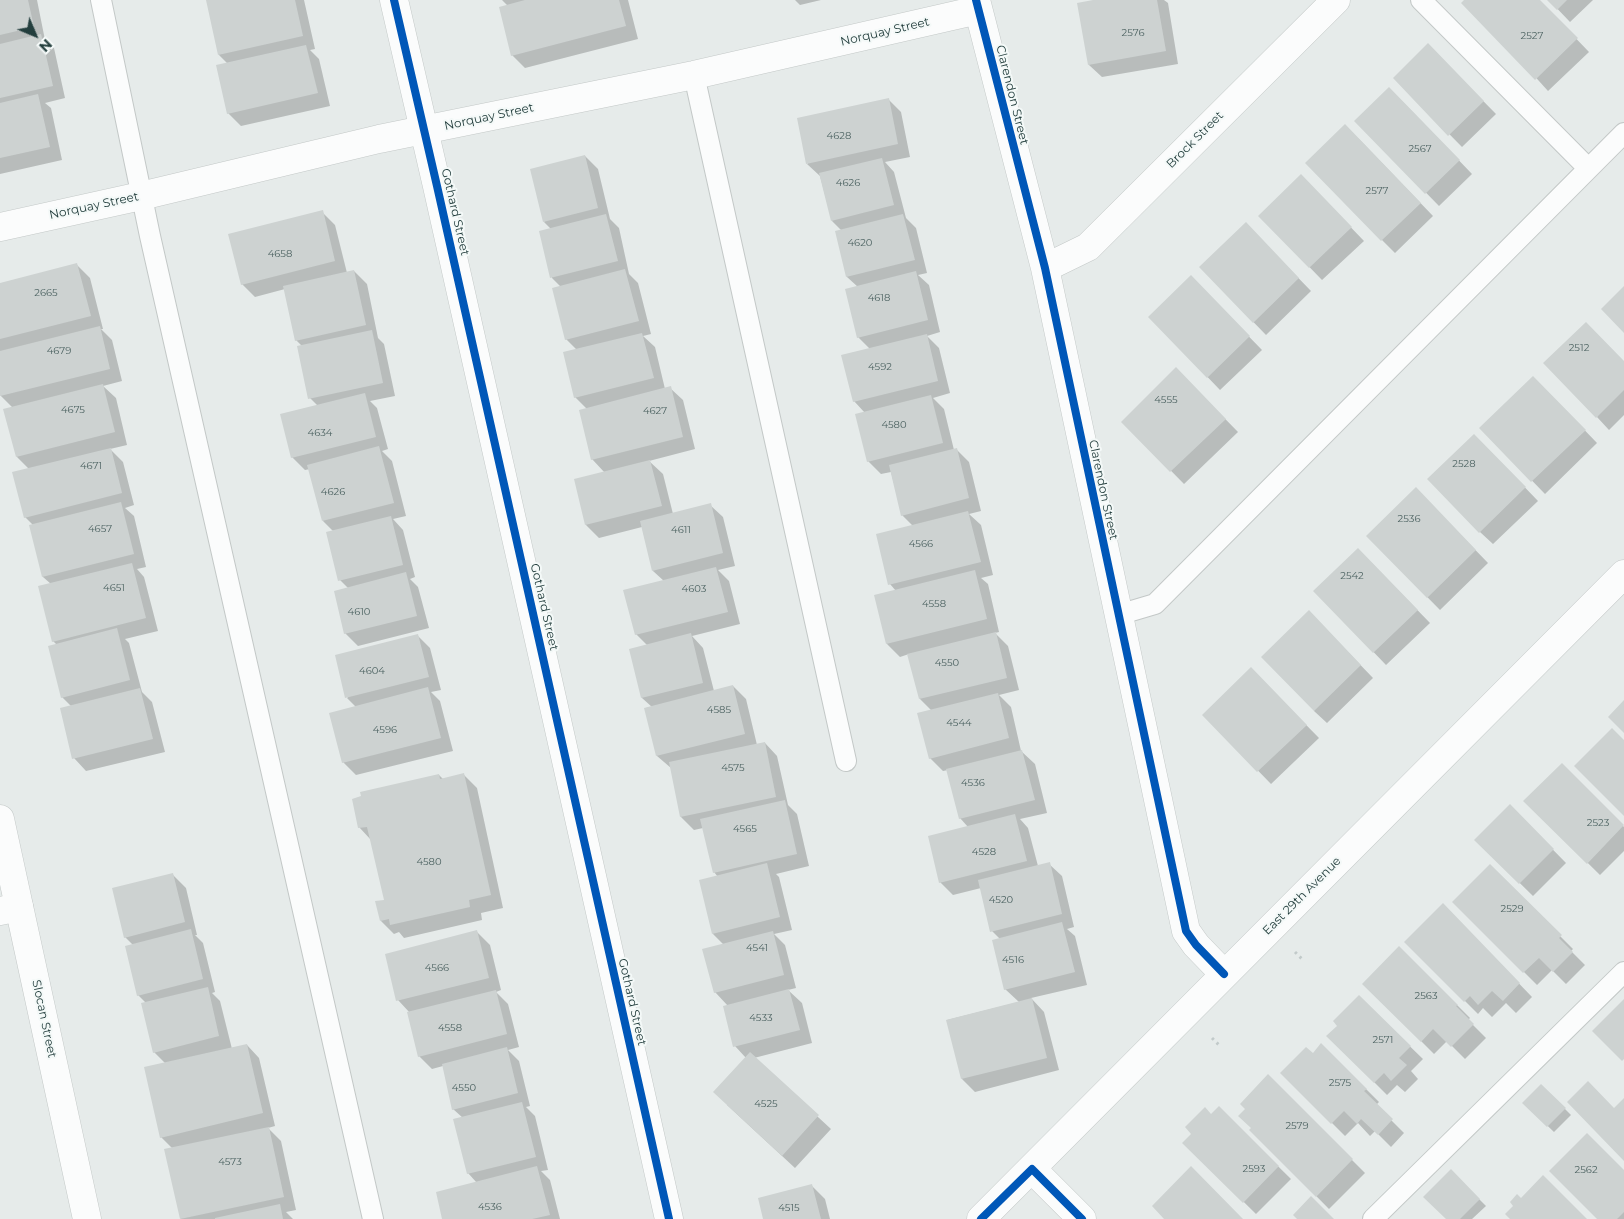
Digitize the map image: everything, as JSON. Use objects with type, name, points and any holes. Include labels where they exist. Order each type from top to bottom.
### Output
[{"type":"street","name":"Gothard Street","points":[[394,0],[670,1219]]},
{"type":"street","name":"Brock Street","points":[[1045,268],[1088,247],[1336,0]]},
{"type":"street","name":"Norquay Street","points":[[0,226],[141,196],[423,131],[694,75],[977,5]]},
{"type":"street","name":"Clarendon Street","points":[[977,5],[1045,268],[1186,931],[1196,946],[1224,974]]},
{"type":"street","name":"East 29th Avenue","points":[[981,1219],[1624,574]]},
{"type":"street","name":"Slocan Street","points":[[0,819],[10,909],[87,1219]]},
{"type":"street","points":[[1032,1169],[1082,1219]]},
{"type":"lane","points":[[101,0],[141,196],[373,1219]]},
{"type":"lane","points":[[1422,0],[1588,168]]},
{"type":"lane","points":[[694,75],[846,761]]},
{"type":"lane","points":[[1118,615],[1155,604],[1624,133]]},
{"type":"lane","points":[[1373,1219],[1624,972]]},
{"type":"path","points":[[1295,952],[1304,961]]},
{"type":"path","points":[[1210,1036],[1220,1046]]},
{"type":"building","points":[[0,0],[28,0],[34,27],[0,35]]},
{"type":"building","points":[[206,0],[295,0],[303,36],[218,55]]},
{"type":"building","points":[[525,0],[619,0],[626,26],[511,56],[499,7]]},
{"type":"building","points":[[1093,0],[1157,0],[1166,51],[1088,65],[1077,3]]},
{"type":"building","points":[[1464,0],[1540,0],[1578,38],[1535,80],[1461,3]]},
{"type":"building","points":[[1547,0],[1567,0],[1557,10]]},
{"type":"building","points":[[41,34],[53,86],[0,98],[0,44]]},
{"type":"building","points":[[1428,43],[1484,101],[1448,136],[1393,78]]},
{"type":"building","points":[[306,45],[318,93],[227,114],[216,65]]},
{"type":"building","points":[[1389,87],[1460,160],[1425,194],[1354,121]]},
{"type":"building","points":[[38,94],[50,147],[0,158],[0,103]]},
{"type":"building","points":[[889,98],[898,144],[806,164],[797,118]]},
{"type":"building","points":[[1345,124],[1421,203],[1381,241],[1305,163]]},
{"type":"building","points":[[585,155],[598,208],[543,222],[530,169]]},
{"type":"building","points":[[882,158],[894,205],[831,221],[819,173]]},
{"type":"building","points":[[1301,174],[1352,227],[1309,268],[1258,216]]},
{"type":"building","points":[[323,210],[335,261],[241,285],[228,234]]},
{"type":"building","points":[[606,214],[618,261],[550,278],[539,231]]},
{"type":"building","points":[[903,214],[915,260],[846,277],[835,231]]},
{"type":"building","points":[[1246,222],[1299,278],[1253,323],[1199,267]]},
{"type":"building","points":[[77,263],[91,316],[0,339],[0,283]]},
{"type":"building","points":[[625,269],[639,321],[565,340],[552,288]]},
{"type":"building","points":[[354,270],[366,325],[295,341],[283,286]]},
{"type":"building","points":[[916,271],[928,320],[857,338],[845,289]]},
{"type":"building","points":[[1191,275],[1250,336],[1207,378],[1148,317]]},
{"type":"building","points":[[1624,286],[1624,333],[1601,309]]},
{"type":"building","points":[[1586,322],[1624,361],[1624,390],[1596,418],[1543,363]]},
{"type":"building","points":[[100,326],[110,369],[0,396],[0,351]]},
{"type":"building","points":[[372,330],[383,383],[308,399],[297,346]]},
{"type":"building","points":[[642,333],[654,378],[574,398],[563,352]]},
{"type":"building","points":[[927,334],[938,381],[853,402],[841,355]]},
{"type":"building","points":[[1176,367],[1226,419],[1170,472],[1121,422]]},
{"type":"building","points":[[1533,376],[1586,430],[1531,482],[1479,428]]},
{"type":"building","points":[[103,384],[115,432],[16,457],[3,409]]},
{"type":"building","points":[[671,386],[683,437],[591,460],[579,410]]},
{"type":"building","points":[[365,393],[376,437],[291,458],[280,414]]},
{"type":"building","points":[[931,395],[943,443],[867,462],[855,414]]},
{"type":"building","points":[[1474,434],[1526,487],[1479,533],[1427,479]]},
{"type":"building","points":[[379,446],[394,503],[322,521],[307,465]]},
{"type":"building","points":[[111,448],[122,493],[24,518],[12,472]]},
{"type":"building","points":[[957,448],[969,498],[901,516],[889,465]]},
{"type":"building","points":[[650,460],[662,506],[585,525],[574,479]]},
{"type":"building","points":[[1416,487],[1476,550],[1427,598],[1366,536]]},
{"type":"building","points":[[121,502],[134,554],[42,577],[29,525]]},
{"type":"building","points":[[711,503],[723,553],[652,571],[640,521]]},
{"type":"building","points":[[968,511],[981,562],[888,585],[876,534]]},
{"type":"building","points":[[391,516],[403,565],[338,581],[326,532]]},
{"type":"building","points":[[1358,548],[1418,610],[1373,653],[1313,591]]},
{"type":"building","points":[[132,563],[146,618],[52,642],[38,586]]},
{"type":"building","points":[[716,567],[728,612],[635,635],[623,590]]},
{"type":"building","points":[[975,570],[987,619],[886,644],[874,595]]},
{"type":"building","points":[[406,572],[417,616],[344,634],[334,591]]},
{"type":"building","points":[[1309,610],[1361,665],[1314,711],[1261,657]]},
{"type":"building","points":[[117,628],[130,680],[61,698],[48,646]]},
{"type":"building","points":[[996,632],[1007,678],[919,699],[907,654]]},
{"type":"building","points":[[691,633],[703,683],[641,698],[629,649]]},
{"type":"building","points":[[418,634],[429,677],[345,698],[335,655]]},
{"type":"building","points":[[1251,667],[1307,725],[1257,772],[1202,715]]},
{"type":"building","points":[[733,685],[745,734],[656,756],[644,708]]},
{"type":"building","points":[[428,687],[441,738],[342,763],[329,713]]},
{"type":"building","points":[[140,688],[153,739],[72,759],[60,708]]},
{"type":"building","points":[[998,693],[1009,738],[929,759],[917,713]]},
{"type":"building","points":[[1624,700],[1624,733],[1608,717]]},
{"type":"building","points":[[1612,728],[1624,740],[1624,816],[1574,766]]},
{"type":"building","points":[[765,742],[776,797],[680,817],[669,762]]},
{"type":"building","points":[[1022,750],[1035,800],[959,819],[946,769]]},
{"type":"building","points":[[1562,763],[1624,825],[1587,864],[1523,801]]},
{"type":"building","points":[[464,773],[491,895],[469,900],[470,907],[390,925],[389,919],[380,921],[375,901],[384,900],[367,827],[358,828],[352,799],[361,796],[360,792],[439,774],[440,779]]},
{"type":"building","points":[[785,800],[797,854],[713,873],[700,819]]},
{"type":"building","points":[[1510,804],[1554,849],[1519,884],[1474,840]]},
{"type":"building","points":[[1015,814],[1027,861],[939,883],[928,836]]},
{"type":"building","points":[[1050,862],[1062,914],[990,932],[978,880]]},
{"type":"building","points":[[767,863],[780,917],[712,934],[699,880]]},
{"type":"building","points":[[1490,864],[1562,935],[1559,938],[1573,952],[1553,972],[1539,958],[1523,973],[1452,902]]},
{"type":"building","points":[[173,873],[185,922],[124,938],[112,888]]},
{"type":"building","points":[[1443,903],[1520,983],[1503,1001],[1492,991],[1478,1005],[1470,996],[1464,1002],[1404,942]]},
{"type":"building","points":[[1062,922],[1075,972],[1004,990],[992,940]]},
{"type":"building","points":[[191,929],[203,979],[137,996],[125,946]]},
{"type":"building","points":[[477,930],[489,978],[396,1001],[385,954]]},
{"type":"building","points":[[773,931],[784,975],[714,993],[702,949]]},
{"type":"building","points":[[1399,946],[1458,1005],[1456,1006],[1474,1024],[1451,1047],[1433,1029],[1421,1042],[1362,984]]},
{"type":"building","points":[[208,987],[219,1036],[153,1053],[141,1003]]},
{"type":"building","points":[[789,989],[800,1030],[733,1047],[723,1006]]},
{"type":"building","points":[[496,990],[507,1034],[418,1057],[407,1012]]},
{"type":"building","points":[[1359,995],[1411,1046],[1399,1058],[1407,1065],[1391,1081],[1384,1073],[1374,1083],[1326,1036],[1337,1026],[1333,1021]]},
{"type":"building","points":[[1032,998],[1047,1058],[961,1079],[946,1020]]},
{"type":"building","points":[[1624,999],[1624,1059],[1622,1061],[1592,1031]]},
{"type":"building","points":[[1321,1043],[1367,1089],[1364,1091],[1393,1119],[1378,1135],[1361,1119],[1357,1124],[1344,1111],[1331,1124],[1280,1073],[1306,1047],[1313,1053]]},
{"type":"building","points":[[247,1044],[263,1113],[160,1138],[144,1067]]},
{"type":"building","points":[[507,1047],[518,1093],[452,1110],[442,1064]]},
{"type":"building","points":[[750,1052],[819,1115],[782,1156],[713,1092]]},
{"type":"building","points":[[1268,1074],[1353,1159],[1316,1197],[1249,1130],[1251,1128],[1238,1116],[1245,1109],[1240,1104]]},
{"type":"building","points":[[1588,1081],[1614,1108],[1624,1098],[1624,1161],[1567,1102]]},
{"type":"building","points":[[1541,1084],[1566,1108],[1547,1127],[1522,1103]]},
{"type":"building","points":[[522,1102],[536,1157],[467,1174],[453,1119]]},
{"type":"building","points":[[1219,1106],[1279,1166],[1243,1203],[1182,1143],[1191,1134],[1185,1127],[1205,1107],[1211,1114]]},
{"type":"building","points":[[269,1127],[284,1197],[180,1219],[164,1149]]},
{"type":"building","points":[[1587,1133],[1624,1170],[1624,1212],[1617,1219],[1597,1219],[1549,1171]]},
{"type":"building","points":[[537,1166],[550,1215],[532,1219],[442,1219],[436,1192]]},
{"type":"building","points":[[1191,1166],[1243,1219],[1164,1219],[1152,1206]]},
{"type":"building","points":[[1451,1169],[1480,1199],[1460,1219],[1446,1219],[1423,1197]]},
{"type":"building","points":[[1543,1175],[1587,1219],[1510,1219],[1505,1214],[1513,1206],[1510,1202],[1517,1194],[1521,1198]]},
{"type":"building","points":[[812,1184],[821,1219],[763,1219],[758,1198]]},
{"type":"building","points":[[1311,1196],[1334,1219],[1297,1219],[1293,1215]]},
{"type":"building","points":[[280,1204],[283,1219],[215,1219],[215,1218]]},
{"type":"cycle path","points":[[394,0],[669,1219]]},
{"type":"cycle path","points":[[976,0],[1045,268],[1186,931],[1196,945],[1224,974]]},
{"type":"cycle path","points":[[981,1219],[1032,1169],[1082,1219]]}]
